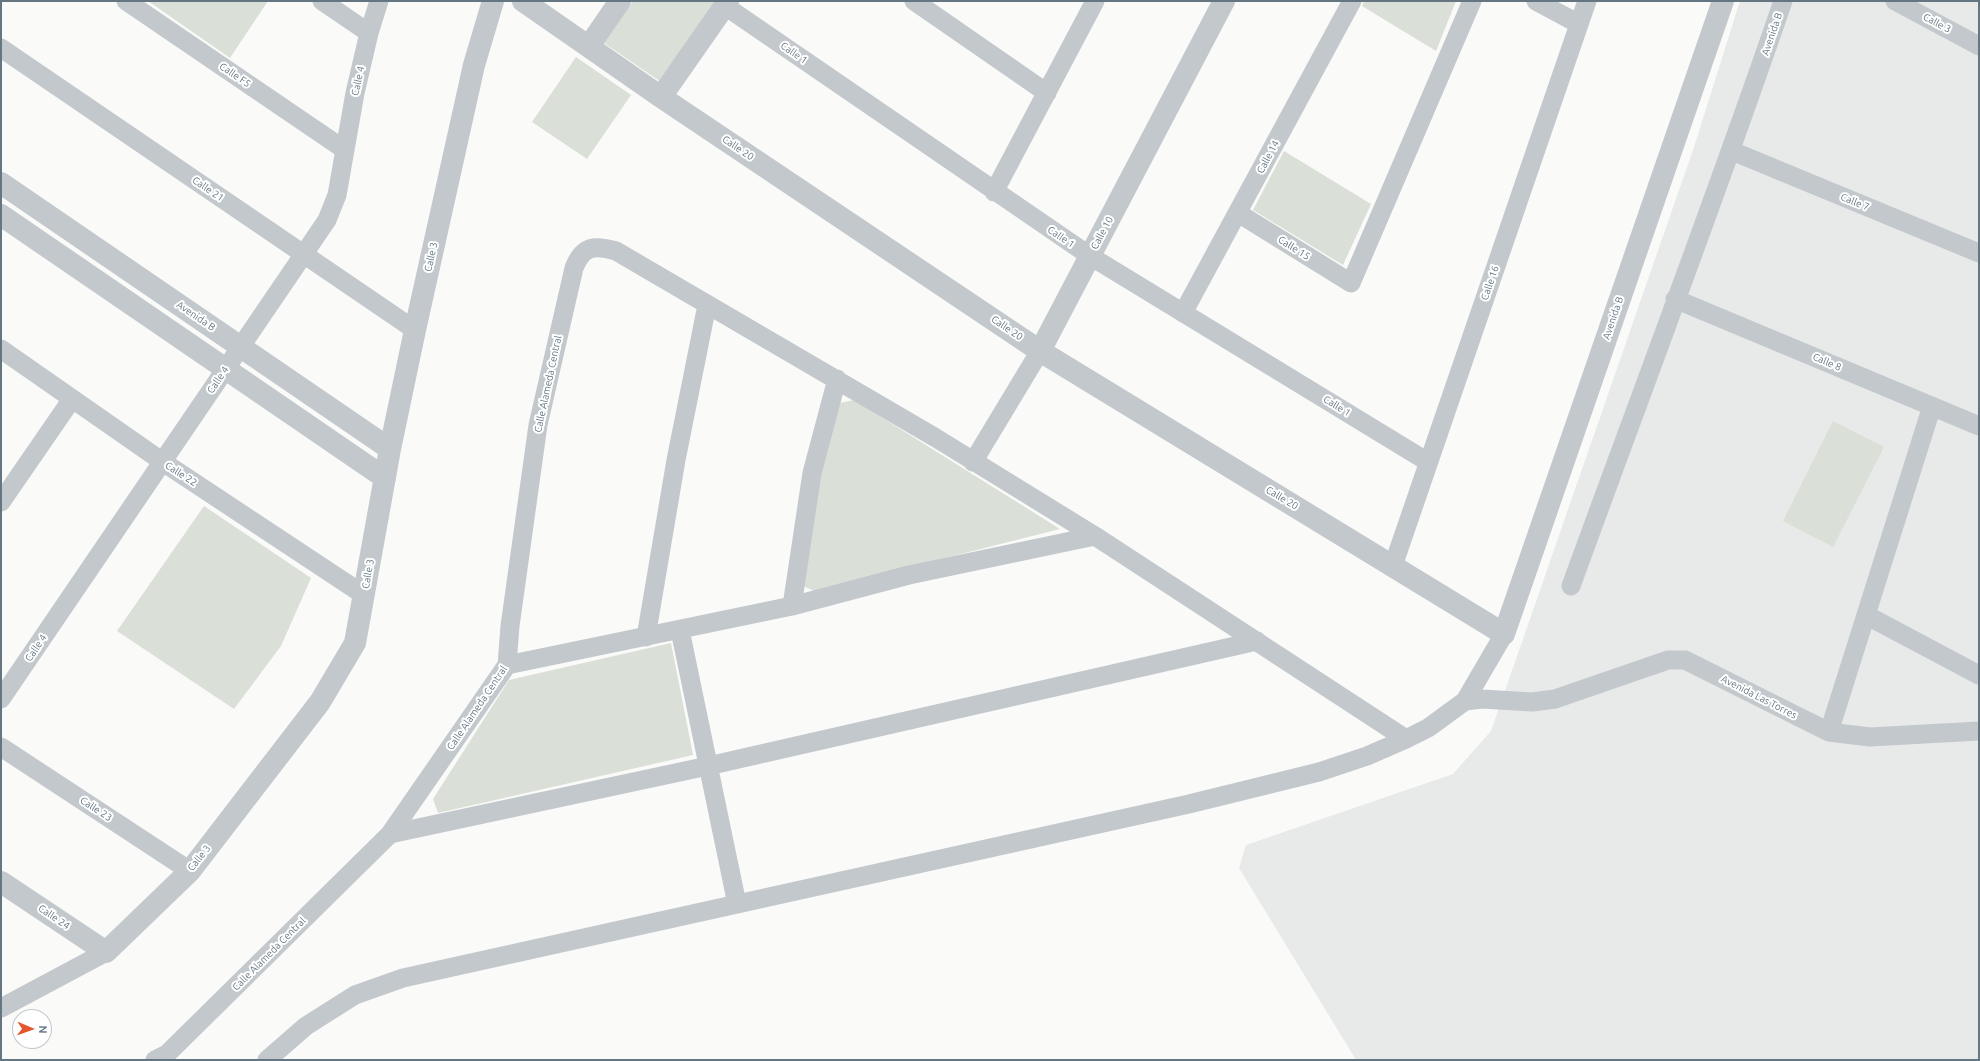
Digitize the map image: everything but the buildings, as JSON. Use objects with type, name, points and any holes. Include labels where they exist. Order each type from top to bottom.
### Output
[{"type":"street","name":"Calle F5","points":[[126,1],[344,150]]},
{"type":"street","points":[[322,1],[368,33]]},
{"type":"street","name":"Calle 4","points":[[1,699],[327,220],[337,195],[344,150],[368,33],[379,1]]},
{"type":"street","name":"Calle 3","points":[[1,1008],[106,952],[190,871],[320,702],[355,643],[386,478],[390,449],[415,330],[474,65],[493,1]]},
{"type":"street","name":"Calle 20","points":[[523,1],[662,97],[1040,351],[1504,634]]},
{"type":"street","points":[[589,46],[620,1]]},
{"type":"street","points":[[914,1],[1047,92]]},
{"type":"street","points":[[994,192],[1095,1]]},
{"type":"street","name":"Calle 10","points":[[973,462],[1040,351],[1224,1]]},
{"type":"street","name":"Calle 14","points":[[1183,313],[1352,1]]},
{"type":"street","name":"Calle 15","points":[[1238,213],[1351,283],[1472,1]]},
{"type":"street","points":[[1536,1],[1579,24]]},
{"type":"street","name":"Calle 16","points":[[1393,566],[1587,1]]},
{"type":"street","name":"Avenida B","points":[[1504,634],[1723,1]]},
{"type":"street","name":"Avenida B","points":[[1571,586],[1675,299],[1732,151],[1783,1]]},
{"type":"street","name":"Calle 3","points":[[1896,1],[1979,46]]},
{"type":"street","points":[[662,97],[727,3]]},
{"type":"street","name":"Calle 1","points":[[727,3],[994,192],[1090,256],[1428,462]]},
{"type":"street","name":"Calle 21","points":[[1,48],[415,330]]},
{"type":"street","name":"Calle 7","points":[[1732,151],[1979,253]]},
{"type":"street","name":"Avenida B","points":[[1,183],[390,449]]},
{"type":"street","points":[[1,215],[386,478]]},
{"type":"street","name":"Calle Alameda Central","points":[[164,1058],[390,834],[507,665],[510,626],[538,425],[574,268],[578,257],[589,249],[599,246],[616,251],[707,305]]},
{"type":"street","name":"Calle 8","points":[[1675,299],[1979,426]]},
{"type":"street","points":[[646,636],[676,460],[707,305],[837,379],[1095,536],[1406,739]]},
{"type":"street","name":"Calle 22","points":[[1,349],[163,462],[364,595]]},
{"type":"street","points":[[792,606],[812,473],[837,379]]},
{"type":"street","points":[[4,492],[72,399]]},
{"type":"street","points":[[1829,732],[1932,406]]},
{"type":"street","points":[[507,665],[792,606],[909,575],[1095,536]]},
{"type":"street","points":[[1866,615],[1979,675]]},
{"type":"street","points":[[680,630],[737,904]]},
{"type":"street","points":[[267,1060],[306,1026],[355,995],[403,978],[1181,806],[1319,772],[1367,756],[1428,728],[1465,701],[1504,634]]},
{"type":"street","points":[[390,834],[708,766],[1257,641]]},
{"type":"street","name":"Avenida Las Torres","points":[[1465,701],[1547,701],[1668,660],[1685,660],[1829,732],[1870,737],[1979,731]]},
{"type":"street","name":"Calle 23","points":[[1,747],[190,871]]},
{"type":"street","name":"Calle 24","points":[[1,882],[106,952]]},
{"type":"shaded area","points":[[148,1],[268,1],[230,58]]},
{"type":"shaded area","points":[[633,1],[717,1],[661,82],[604,43]]},
{"type":"shaded area","points":[[1364,1],[1456,1],[1436,51],[1362,6]]},
{"type":"shaded area","points":[[1740,1],[1979,1],[1979,1060],[1356,1060],[1239,868],[1246,845],[1453,774],[1491,731],[1694,147]]},
{"type":"shaded area","points":[[576,57],[631,95],[587,159],[532,122]]},
{"type":"shaded area","points":[[1284,151],[1371,204],[1343,265],[1253,210]]},
{"type":"shaded area","points":[[854,400],[1060,529],[814,591],[803,586],[817,490],[835,404]]},
{"type":"shaded area","points":[[1833,421],[1884,447],[1833,547],[1783,521]]},
{"type":"shaded area","points":[[204,506],[311,578],[281,646],[234,709],[117,631]]},
{"type":"shaded area","points":[[671,643],[693,755],[438,813],[433,799],[509,680]]}]
